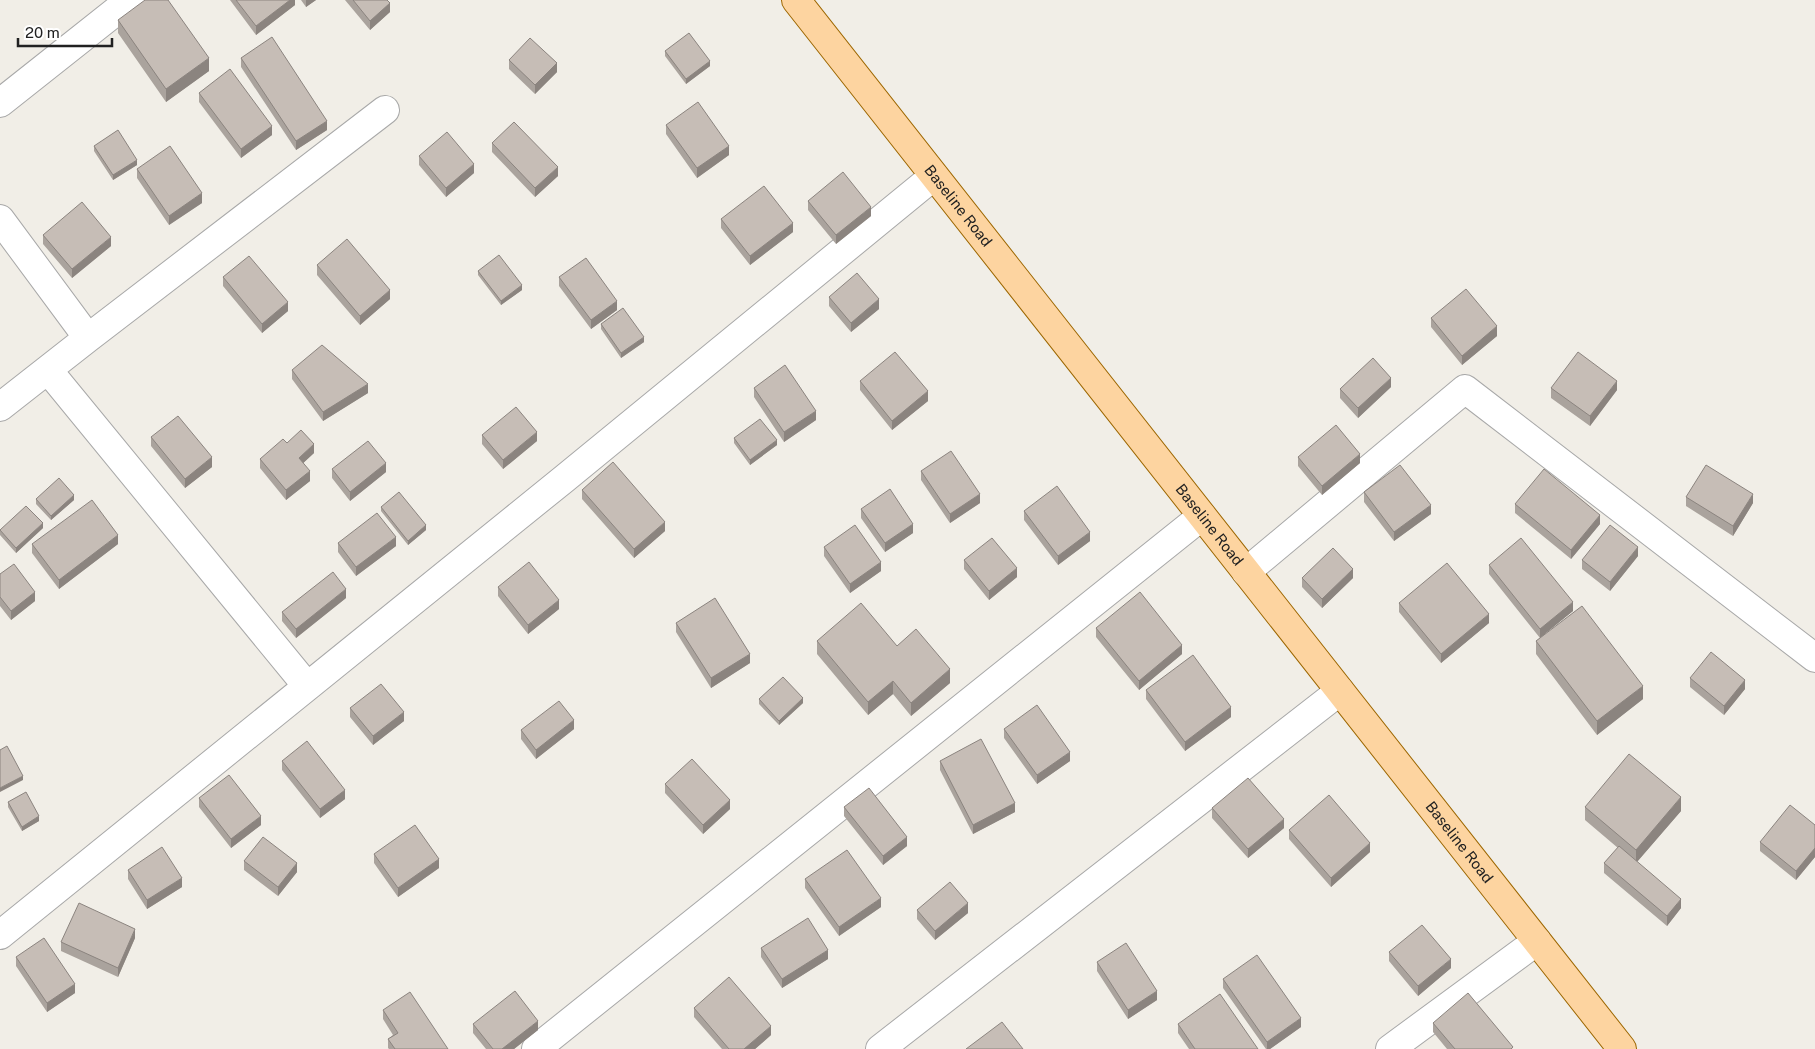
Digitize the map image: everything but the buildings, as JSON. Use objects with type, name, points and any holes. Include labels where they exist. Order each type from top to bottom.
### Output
[{"type":"main road","name":"Baseline Road","points":[[796,0],[1622,1049]]},
{"type":"street","points":[[0,103],[130,0]]},
{"type":"street","points":[[0,407],[385,110]]},
{"type":"street","points":[[0,935],[934,176]]},
{"type":"street","points":[[0,219],[88,338]]},
{"type":"street","points":[[48,370],[308,686]]},
{"type":"street","points":[[1246,572],[1464,389],[1815,658]]},
{"type":"street","points":[[536,1049],[1202,516]]},
{"type":"street","points":[[880,1049],[1340,691]]},
{"type":"street","points":[[1390,1049],[1537,941]]}]
